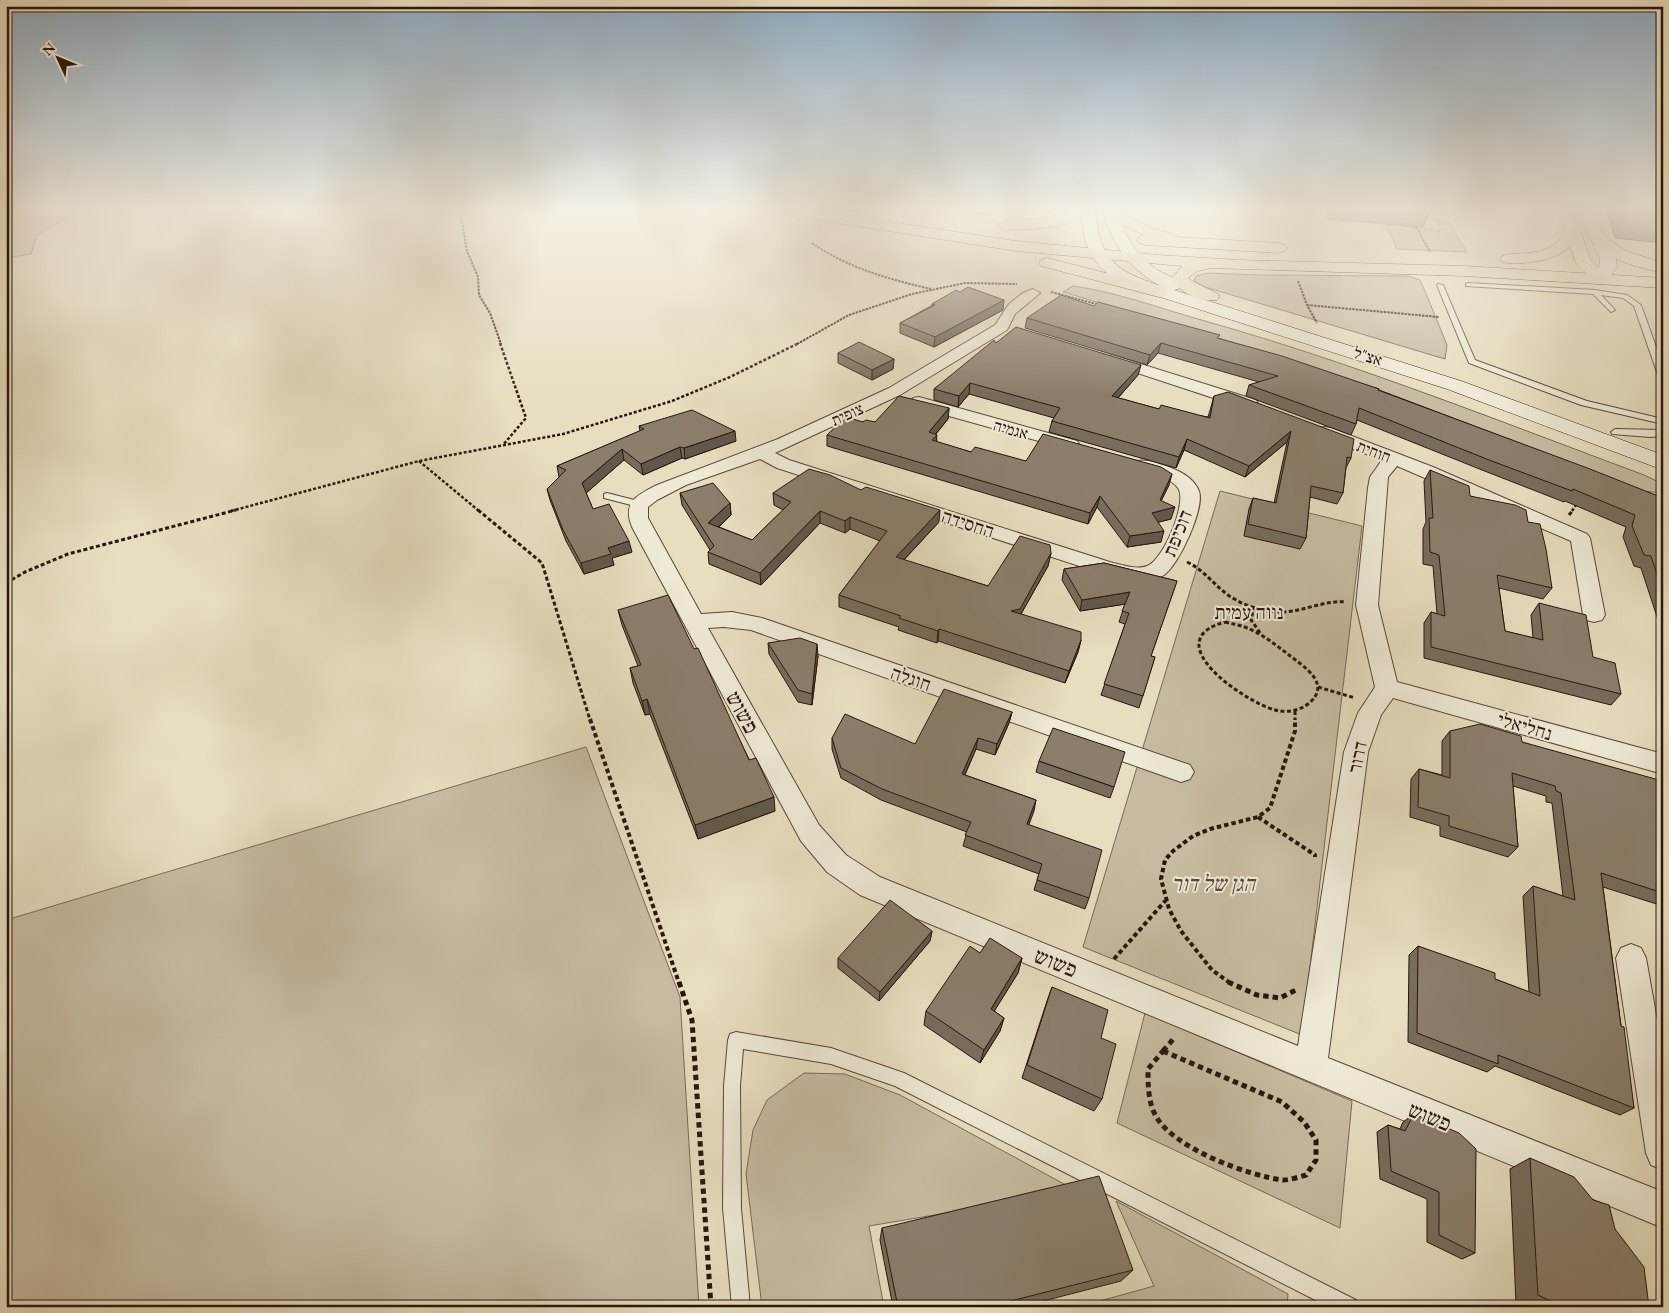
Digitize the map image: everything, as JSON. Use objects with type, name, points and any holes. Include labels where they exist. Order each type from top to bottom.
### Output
[{"type":"main road","points":[[1082,272],[1159,292]]},
{"type":"main road","name":"אצ\"ל","points":[[1115,272],[1159,292],[1289,330],[1408,369],[1549,419],[1663,463]]},
{"type":"main road","name":"אצ\"ל","points":[[1152,272],[1158,278],[1211,296],[1461,375],[1663,450]]},
{"type":"main road","points":[[1184,272],[1180,278],[1183,283],[1189,288],[1211,296]]},
{"type":"main road","points":[[1486,272],[1663,284]]},
{"type":"main road","points":[[1594,272],[1602,279]]},
{"type":"main road","points":[[1601,272],[1602,279]]},
{"type":"main road","points":[[1602,279],[1643,272]]},
{"type":"street","name":"צופית","points":[[639,504],[664,488],[760,452],[858,410],[892,392],[1002,327],[1004,319],[1013,307],[1033,293]]},
{"type":"street","points":[[1002,327],[1021,333]]},
{"type":"street","points":[[1097,355],[1191,384],[1264,410]]},
{"type":"street","name":"אגמיה","points":[[892,392],[925,404],[1085,449]]},
{"type":"street","name":"חוחית","points":[[1310,427],[1450,480],[1580,538],[1594,615]]},
{"type":"street","name":"החסידה","points":[[760,452],[783,464],[1108,568],[1131,574],[1150,573]]},
{"type":"street","points":[[1381,696],[1367,605],[1377,488],[1379,477],[1393,458]]},
{"type":"street","name":"דוכיפת","points":[[1122,460],[1165,472],[1186,486],[1190,495],[1190,504],[1171,555],[1165,565],[1150,573]]},
{"type":"street","name":"פשוש","points":[[639,504],[637,510],[638,518],[642,527],[810,833],[826,855],[846,872],[870,886],[1311,1068],[1663,1210]]},
{"type":"street","name":"חוגלה","points":[[695,624],[715,619],[732,619],[754,623],[1182,772]]},
{"type":"street","name":"נחליאלי","points":[[1381,696],[1663,764]]},
{"type":"street","name":"דרור","points":[[1311,1068],[1356,752],[1363,730],[1381,696]]},
{"type":"street","points":[[1631,958],[1663,1153]]},
{"type":"lane","points":[[1468,285],[1602,279],[1620,295],[1634,301],[1663,378]]},
{"type":"lane","points":[[1602,279],[1610,310]]},
{"type":"lane","points":[[1440,284],[1470,359],[1479,365],[1584,403],[1663,422]]},
{"type":"lane","points":[[1615,432],[1663,433]]},
{"type":"lane","points":[[607,496],[639,504]]},
{"type":"lane","points":[[741,1307],[732,1208],[732,1086],[736,1040],[831,1056],[898,1079],[1349,1307]]},
{"type":"path","points":[[476,272],[479,295],[490,313],[526,418],[502,445]]},
{"type":"path","points":[[866,272],[931,289]]},
{"type":"path","points":[[1295,272],[1320,329]]},
{"type":"path","points":[[6,584],[25,572],[68,554],[419,461],[563,434],[672,401],[730,377],[814,336],[849,315],[931,289],[965,283],[1019,284]]},
{"type":"path","points":[[1050,292],[1105,307]]},
{"type":"path","points":[[1308,305],[1455,319]]},
{"type":"path","points":[[419,461],[542,563],[600,752],[692,1020],[711,1307]]},
{"type":"path","points":[[1559,529],[1581,498]]},
{"type":"path","points":[[1171,555],[1202,569],[1224,592],[1254,606],[1273,612],[1292,612],[1328,601],[1340,600],[1367,605]]},
{"type":"path","points":[[1254,606],[1251,620],[1266,640]]},
{"type":"path","points":[[1225,622],[1239,624],[1251,629],[1266,640],[1310,672],[1315,678],[1318,687],[1315,696],[1307,706],[1295,711],[1277,711],[1238,691],[1203,662],[1198,649],[1199,640],[1204,631],[1214,624],[1225,622]]},
{"type":"path","points":[[1318,687],[1381,696]]},
{"type":"path","points":[[1295,711],[1295,731],[1270,808],[1258,817],[1210,828],[1193,836],[1173,851],[1165,860],[1161,879],[1173,916],[1194,950],[1212,970],[1232,984],[1257,995],[1280,998],[1294,991],[1299,986]]},
{"type":"path","points":[[1258,817],[1315,855],[1316,864]]},
{"type":"path","points":[[1096,978],[1167,900]]},
{"type":"path","points":[[1163,1051],[1282,1102],[1304,1122],[1316,1140],[1316,1160],[1306,1175],[1285,1180],[1232,1167],[1192,1148],[1172,1133],[1157,1118],[1148,1092],[1148,1069],[1163,1051],[1192,1018]]},
{"type":"green space","points":[[1207,273],[1408,276],[1420,280],[1447,345],[1445,359],[1205,287],[1194,281],[1196,276]]},
{"type":"green space","points":[[1073,286],[1106,292],[1261,337],[1371,374],[1644,475],[1663,484],[1663,493],[1641,491],[1269,353],[1063,292]]},
{"type":"green space","name":"הגן של דור","points":[[1220,491],[1362,526],[1302,1035],[1083,947]]},
{"type":"green space","points":[[586,747],[680,997],[699,1307],[6,1307],[6,920]]},
{"type":"green space","points":[[1145,1013],[1352,1101],[1340,1228],[1117,1123]]},
{"type":"green space","points":[[804,1073],[845,1074],[900,1095],[1077,1191],[869,1226],[884,1307],[762,1307],[746,1174],[753,1130],[767,1100]]},
{"type":"green space","points":[[1116,1201],[1288,1294],[1287,1307],[1078,1307],[1154,1286]]},
{"type":"building","points":[[968,287],[1004,300],[935,337],[900,323],[935,305],[932,304],[956,290],[960,292]]},
{"type":"building","points":[[1061,295],[1094,306],[1098,302],[1220,335],[1217,338],[1282,356],[1379,389],[1663,498],[1663,593],[1651,556],[1644,555],[1632,526],[1635,515],[1573,489],[1572,491],[1489,460],[1359,408],[1356,424],[1249,385],[1278,376],[1161,343],[1150,355],[1027,318]]},
{"type":"building","points":[[1016,327],[1141,365],[1112,396],[1159,409],[1161,405],[1210,418],[1214,396],[1228,392],[1354,439],[1351,458],[1347,457],[1343,493],[1311,486],[1306,538],[1248,524],[1253,498],[1276,503],[1291,431],[1249,466],[1187,439],[1179,457],[1052,421],[1060,408],[970,383],[959,396],[934,389],[994,340],[996,343]]},
{"type":"building","points":[[859,342],[894,359],[872,370],[838,353]]},
{"type":"building","points":[[899,396],[949,408],[929,432],[937,435],[932,440],[971,452],[975,447],[1026,461],[1043,434],[1161,467],[1172,474],[1160,500],[1175,507],[1152,513],[1164,531],[1130,536],[1100,496],[1090,513],[827,435],[846,417],[863,422],[866,420],[875,422]]},
{"type":"building","points":[[692,410],[735,431],[684,448],[680,447],[641,464],[622,449],[582,483],[593,509],[609,504],[629,541],[608,548],[611,554],[581,563],[563,530],[547,489],[566,470],[557,466],[644,429],[639,426]]},
{"type":"building","points":[[809,469],[830,475],[861,490],[866,487],[940,510],[896,557],[988,586],[1020,536],[1050,545],[1051,553],[1020,609],[1011,611],[1081,632],[1081,640],[1069,671],[939,629],[938,631],[839,595],[887,531],[850,517],[845,521],[820,511],[760,573],[708,552],[714,546],[680,493],[713,483],[730,503],[708,523],[752,540],[791,502],[773,493]]},
{"type":"building","points":[[1430,470],[1469,486],[1470,496],[1515,505],[1526,510],[1528,522],[1540,524],[1552,588],[1497,575],[1505,631],[1543,640],[1539,603],[1586,615],[1593,657],[1615,663],[1621,694],[1431,647],[1431,612],[1445,616],[1439,555],[1430,552],[1429,518],[1433,518]]},
{"type":"building","points":[[1104,563],[1177,581],[1151,656],[1155,657],[1143,696],[1104,684],[1129,613],[1122,611],[1130,592],[1082,600],[1064,569]]},
{"type":"building","points":[[668,595],[694,649],[698,648],[749,760],[756,758],[774,797],[695,825],[647,699],[642,701],[630,668],[641,665],[618,610]]},
{"type":"building","points":[[800,638],[817,644],[812,694],[798,690],[768,643]]},
{"type":"building","points":[[944,689],[1012,712],[997,744],[978,738],[962,774],[1036,800],[1027,824],[1102,850],[1089,898],[1037,880],[1042,864],[965,835],[971,822],[882,789],[841,768],[832,738],[845,714],[915,744]]},
{"type":"building","points":[[1480,724],[1521,736],[1522,742],[1659,780],[1660,787],[1663,787],[1663,893],[1601,873],[1634,1108],[1498,1055],[1498,1064],[1417,1033],[1418,946],[1495,973],[1495,979],[1540,996],[1533,886],[1575,900],[1561,793],[1556,791],[1555,786],[1512,773],[1518,847],[1449,826],[1449,816],[1418,807],[1419,769],[1450,778],[1450,731]]},
{"type":"building","points":[[1053,728],[1125,752],[1114,787],[1039,761]]},
{"type":"building","points":[[890,900],[932,931],[880,992],[838,958]]},
{"type":"building","points":[[990,938],[1022,958],[991,1009],[1004,1018],[984,1050],[926,1011],[970,946],[980,953]]},
{"type":"building","points":[[1052,987],[1108,1010],[1101,1038],[1116,1044],[1102,1099],[1027,1065]]},
{"type":"building","points":[[1414,1114],[1459,1133],[1476,1149],[1475,1253],[1439,1235],[1439,1192],[1391,1171],[1388,1125],[1405,1131]]},
{"type":"building","points":[[1530,1158],[1574,1177],[1593,1200],[1609,1205],[1615,1229],[1644,1267],[1649,1307],[1564,1307],[1538,1295]]},
{"type":"building","points":[[1099,1176],[1133,1270],[987,1307],[898,1307],[882,1228]]},
{"type":"building","points":[[1309,1303],[1318,1307],[1309,1307]]},
{"type":"district","name":"נווה עמית","points":[[1249,612]]}]
